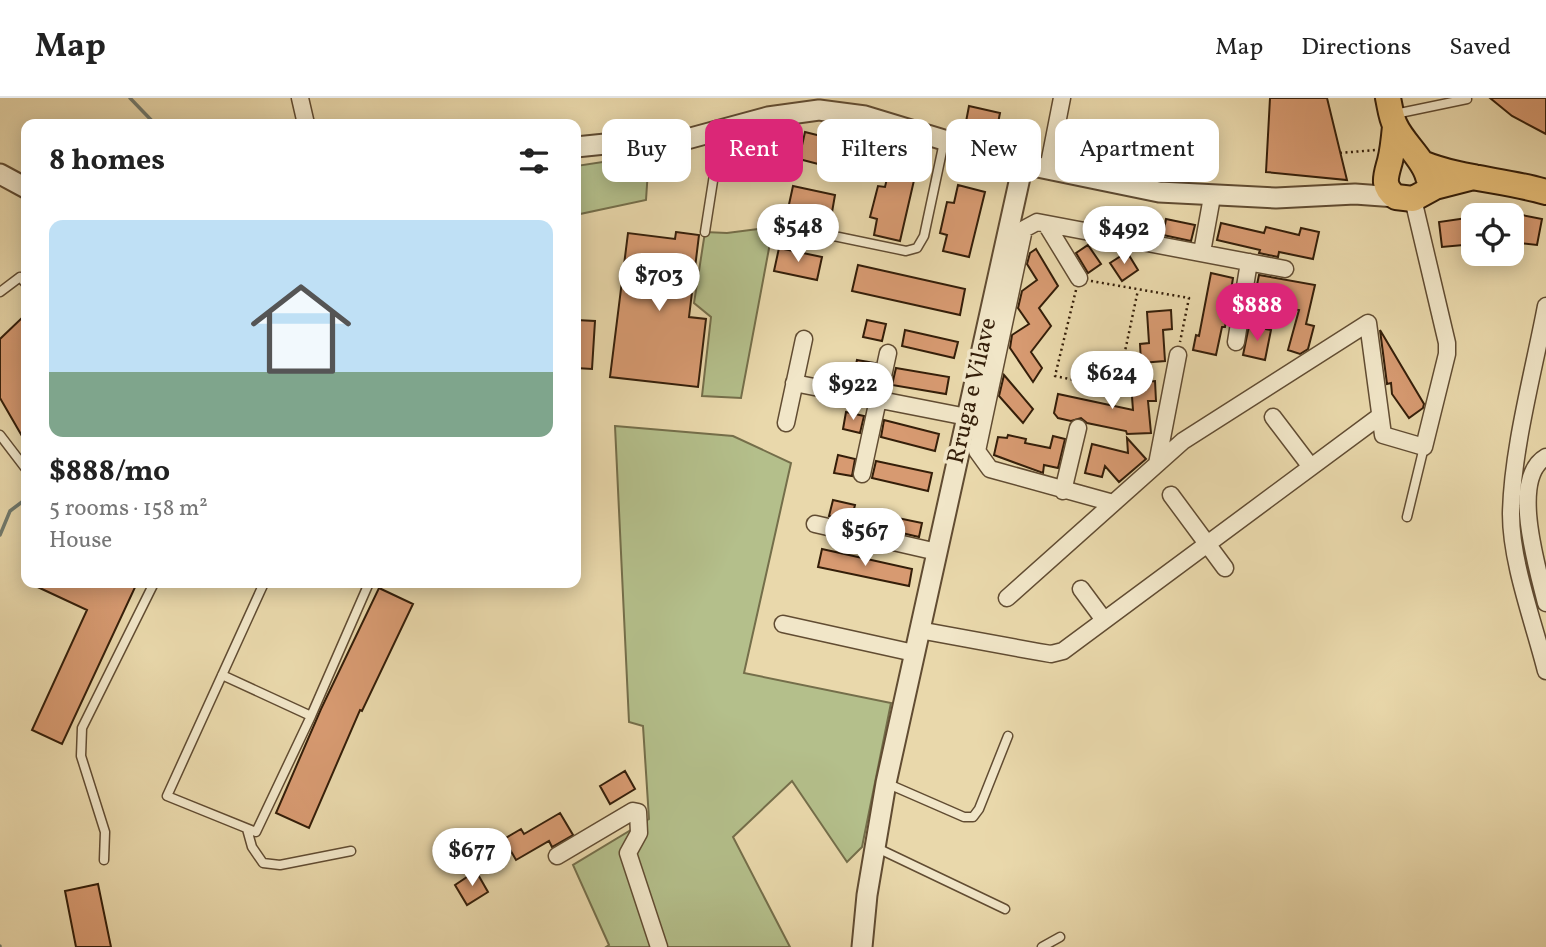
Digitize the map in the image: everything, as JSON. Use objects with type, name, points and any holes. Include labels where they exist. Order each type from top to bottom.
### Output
[{"type":"main road","points":[[1392,113],[1428,178],[1411,196]]},
{"type":"main road","points":[[1392,113],[1383,162],[1387,188],[1411,196],[1474,177]]},
{"type":"main road","points":[[1383,162],[1402,157],[1474,177],[1506,181],[1546,192]]},
{"type":"street","points":[[300,98],[305,119]]},
{"type":"street","points":[[1048,169],[1062,98]]},
{"type":"street","points":[[766,119],[838,105],[864,116],[945,139]]},
{"type":"street","points":[[581,146],[615,143],[649,144],[705,134]]},
{"type":"street","points":[[1355,194],[1383,162]]},
{"type":"street","points":[[1007,598],[1183,441],[1368,323],[1383,435],[1424,447],[1447,354],[1447,343],[1411,196],[1355,194],[1287,198],[1212,197],[1159,192],[1041,168]]},
{"type":"street","points":[[0,174],[21,185]]},
{"type":"street","name":"Rruga e Vilave","points":[[862,947],[886,783],[1019,182]]},
{"type":"street","points":[[1202,252],[1212,197]]},
{"type":"street","points":[[1114,503],[1063,491],[990,468],[980,458],[977,443],[1022,233],[1032,223],[1046,224],[1285,269]]},
{"type":"street","points":[[1046,224],[1079,278]]},
{"type":"street","points":[[1236,342],[1249,262]]},
{"type":"street","points":[[1546,306],[1516,464],[1511,514],[1513,534],[1546,671]]},
{"type":"street","points":[[786,423],[804,339]]},
{"type":"street","points":[[862,474],[888,353]]},
{"type":"street","points":[[1157,464],[1178,355]]},
{"type":"street","points":[[794,383],[967,417]]},
{"type":"street","points":[[1273,416],[1311,467]]},
{"type":"street","points":[[919,630],[1051,654],[1063,651],[1380,416]]},
{"type":"street","points":[[1063,491],[1078,428]]},
{"type":"street","points":[[957,457],[980,458]]},
{"type":"street","points":[[1516,464],[1540,462],[1526,516],[1546,603]]},
{"type":"street","points":[[1171,495],[1225,568]]},
{"type":"street","points":[[815,524],[937,552]]},
{"type":"street","points":[[1081,589],[1104,620]]},
{"type":"street","points":[[783,624],[914,653]]},
{"type":"street","points":[[557,856],[633,811],[638,812],[639,833],[628,853],[659,947]]},
{"type":"lane","points":[[1392,113],[1467,99]]},
{"type":"lane","points":[[800,229],[906,251],[917,248],[924,236],[945,139]]},
{"type":"lane","points":[[705,232],[713,182]]},
{"type":"lane","points":[[0,292],[21,278]]},
{"type":"lane","points":[[0,435],[21,462]]},
{"type":"lane","points":[[1407,517],[1424,447]]},
{"type":"lane","points":[[104,860],[105,832],[80,756],[82,728],[152,588]]},
{"type":"lane","points":[[262,588],[167,796],[256,832],[311,716],[367,588]]},
{"type":"lane","points":[[222,676],[311,716]]},
{"type":"lane","points":[[886,783],[964,817],[973,817],[979,809],[1008,736]]},
{"type":"lane","points":[[247,829],[252,847],[263,863],[280,865],[351,851]]},
{"type":"lane","points":[[875,847],[1005,909]]},
{"type":"lane","points":[[1042,947],[1060,937]]},
{"type":"path","points":[[1340,153],[1383,162]]},
{"type":"path","points":[[1138,290],[1117,389],[1055,376],[1079,278],[1189,298],[1178,355]]},
{"type":"green space","points":[[602,162],[602,182],[647,182],[646,200],[581,214],[581,165]]},
{"type":"green space","points":[[773,227],[741,398],[702,396],[711,317],[694,303],[705,232],[727,233]]},
{"type":"green space","points":[[615,426],[733,436],[791,463],[744,673],[891,703],[862,847],[847,862],[792,781],[733,837],[790,947],[606,947],[609,945],[573,865],[649,819],[643,726],[629,722]]},
{"type":"building","points":[[1270,98],[1327,98],[1347,180],[1266,172]]},
{"type":"building","points":[[1490,98],[1546,98],[1546,134],[1512,116]]},
{"type":"building","points":[[969,106],[1000,113],[999,119],[967,119]]},
{"type":"building","points":[[805,132],[817,135],[817,164],[803,160]]},
{"type":"building","points":[[886,182],[914,182],[900,241],[874,235],[877,219],[870,217],[878,186],[885,187]]},
{"type":"building","points":[[958,185],[985,192],[969,257],[943,251],[947,235],[940,233],[947,202],[954,203]]},
{"type":"building","points":[[793,186],[835,195],[831,218],[788,209]]},
{"type":"building","points":[[1524,215],[1542,219],[1537,245],[1524,243]]},
{"type":"building","points":[[1166,219],[1195,225],[1191,241],[1163,235]]},
{"type":"building","points":[[1461,219],[1461,245],[1442,247],[1439,222]]},
{"type":"building","points":[[1221,223],[1264,233],[1266,227],[1299,235],[1301,228],[1319,232],[1313,259],[1279,252],[1278,257],[1217,240]]},
{"type":"building","points":[[676,232],[699,235],[689,317],[706,319],[698,387],[610,377],[628,233],[675,239]]},
{"type":"building","points":[[1088,245],[1101,264],[1088,273],[1076,253]]},
{"type":"building","points":[[779,248],[822,257],[817,280],[774,271]]},
{"type":"building","points":[[1036,249],[1058,286],[1039,308],[1051,326],[1031,352],[1042,368],[1033,382],[1010,348],[1012,335],[1029,324],[1018,308],[1022,291],[1037,280],[1027,264],[1030,253]]},
{"type":"building","points":[[1127,252],[1138,270],[1122,281],[1110,263]]},
{"type":"building","points":[[858,265],[965,289],[960,315],[852,291]]},
{"type":"building","points":[[1211,273],[1233,278],[1225,327],[1222,327],[1216,355],[1193,350],[1196,335],[1199,336]]},
{"type":"building","points":[[1259,275],[1315,285],[1306,324],[1314,326],[1308,349],[1300,354],[1288,350],[1299,310],[1253,304]]},
{"type":"building","points":[[1171,310],[1172,329],[1163,330],[1165,361],[1141,363],[1140,344],[1149,343],[1147,312]]},
{"type":"building","points":[[21,319],[21,434],[0,398],[0,339]]},
{"type":"building","points":[[581,320],[595,321],[592,369],[581,368]]},
{"type":"building","points":[[867,320],[886,324],[882,341],[863,337]]},
{"type":"building","points":[[1249,326],[1271,330],[1265,360],[1243,355]]},
{"type":"building","points":[[905,330],[958,342],[954,358],[902,346]]},
{"type":"building","points":[[1380,330],[1424,404],[1423,408],[1409,418],[1392,394],[1391,383],[1387,384]]},
{"type":"building","points":[[857,360],[875,363],[871,381],[853,377]]},
{"type":"building","points":[[896,368],[949,377],[946,394],[892,385]]},
{"type":"building","points":[[1004,375],[1033,409],[1023,423],[999,396]]},
{"type":"building","points":[[1155,381],[1156,401],[1148,401],[1151,433],[1127,434],[1126,431],[1087,423],[1081,418],[1071,421],[1058,418],[1054,413],[1058,394],[1133,410],[1131,383]]},
{"type":"building","points":[[846,412],[864,416],[860,433],[843,429]]},
{"type":"building","points":[[884,420],[939,434],[935,451],[881,437]]},
{"type":"building","points":[[1008,435],[1026,439],[1025,443],[1050,448],[1053,436],[1065,439],[1058,468],[1044,465],[1043,473],[994,455],[998,437],[1007,438]]},
{"type":"building","points":[[1127,438],[1146,459],[1119,482],[1105,466],[1102,477],[1085,473],[1092,444],[1128,453]]},
{"type":"building","points":[[838,455],[855,459],[852,476],[834,473]]},
{"type":"building","points":[[876,461],[932,473],[928,491],[872,478]]},
{"type":"building","points":[[833,500],[855,505],[854,509],[922,523],[919,537],[829,516]]},
{"type":"building","points":[[822,549],[912,569],[909,586],[818,567]]},
{"type":"building","points":[[40,588],[135,588],[62,744],[32,730],[87,610]]},
{"type":"building","points":[[379,588],[413,604],[362,711],[360,710],[309,828],[276,813],[321,709]]},
{"type":"building","points":[[625,771],[635,789],[610,804],[600,786]]},
{"type":"building","points":[[560,813],[573,835],[552,847],[549,841],[516,860],[504,839],[521,829],[524,834]]},
{"type":"building","points":[[476,871],[488,892],[467,905],[455,885]]},
{"type":"building","points":[[98,884],[111,947],[76,947],[65,891]]},
{"type":"waterway","points":[[130,98],[150,119]]},
{"type":"waterway","points":[[0,535],[10,511],[21,503]]}]
